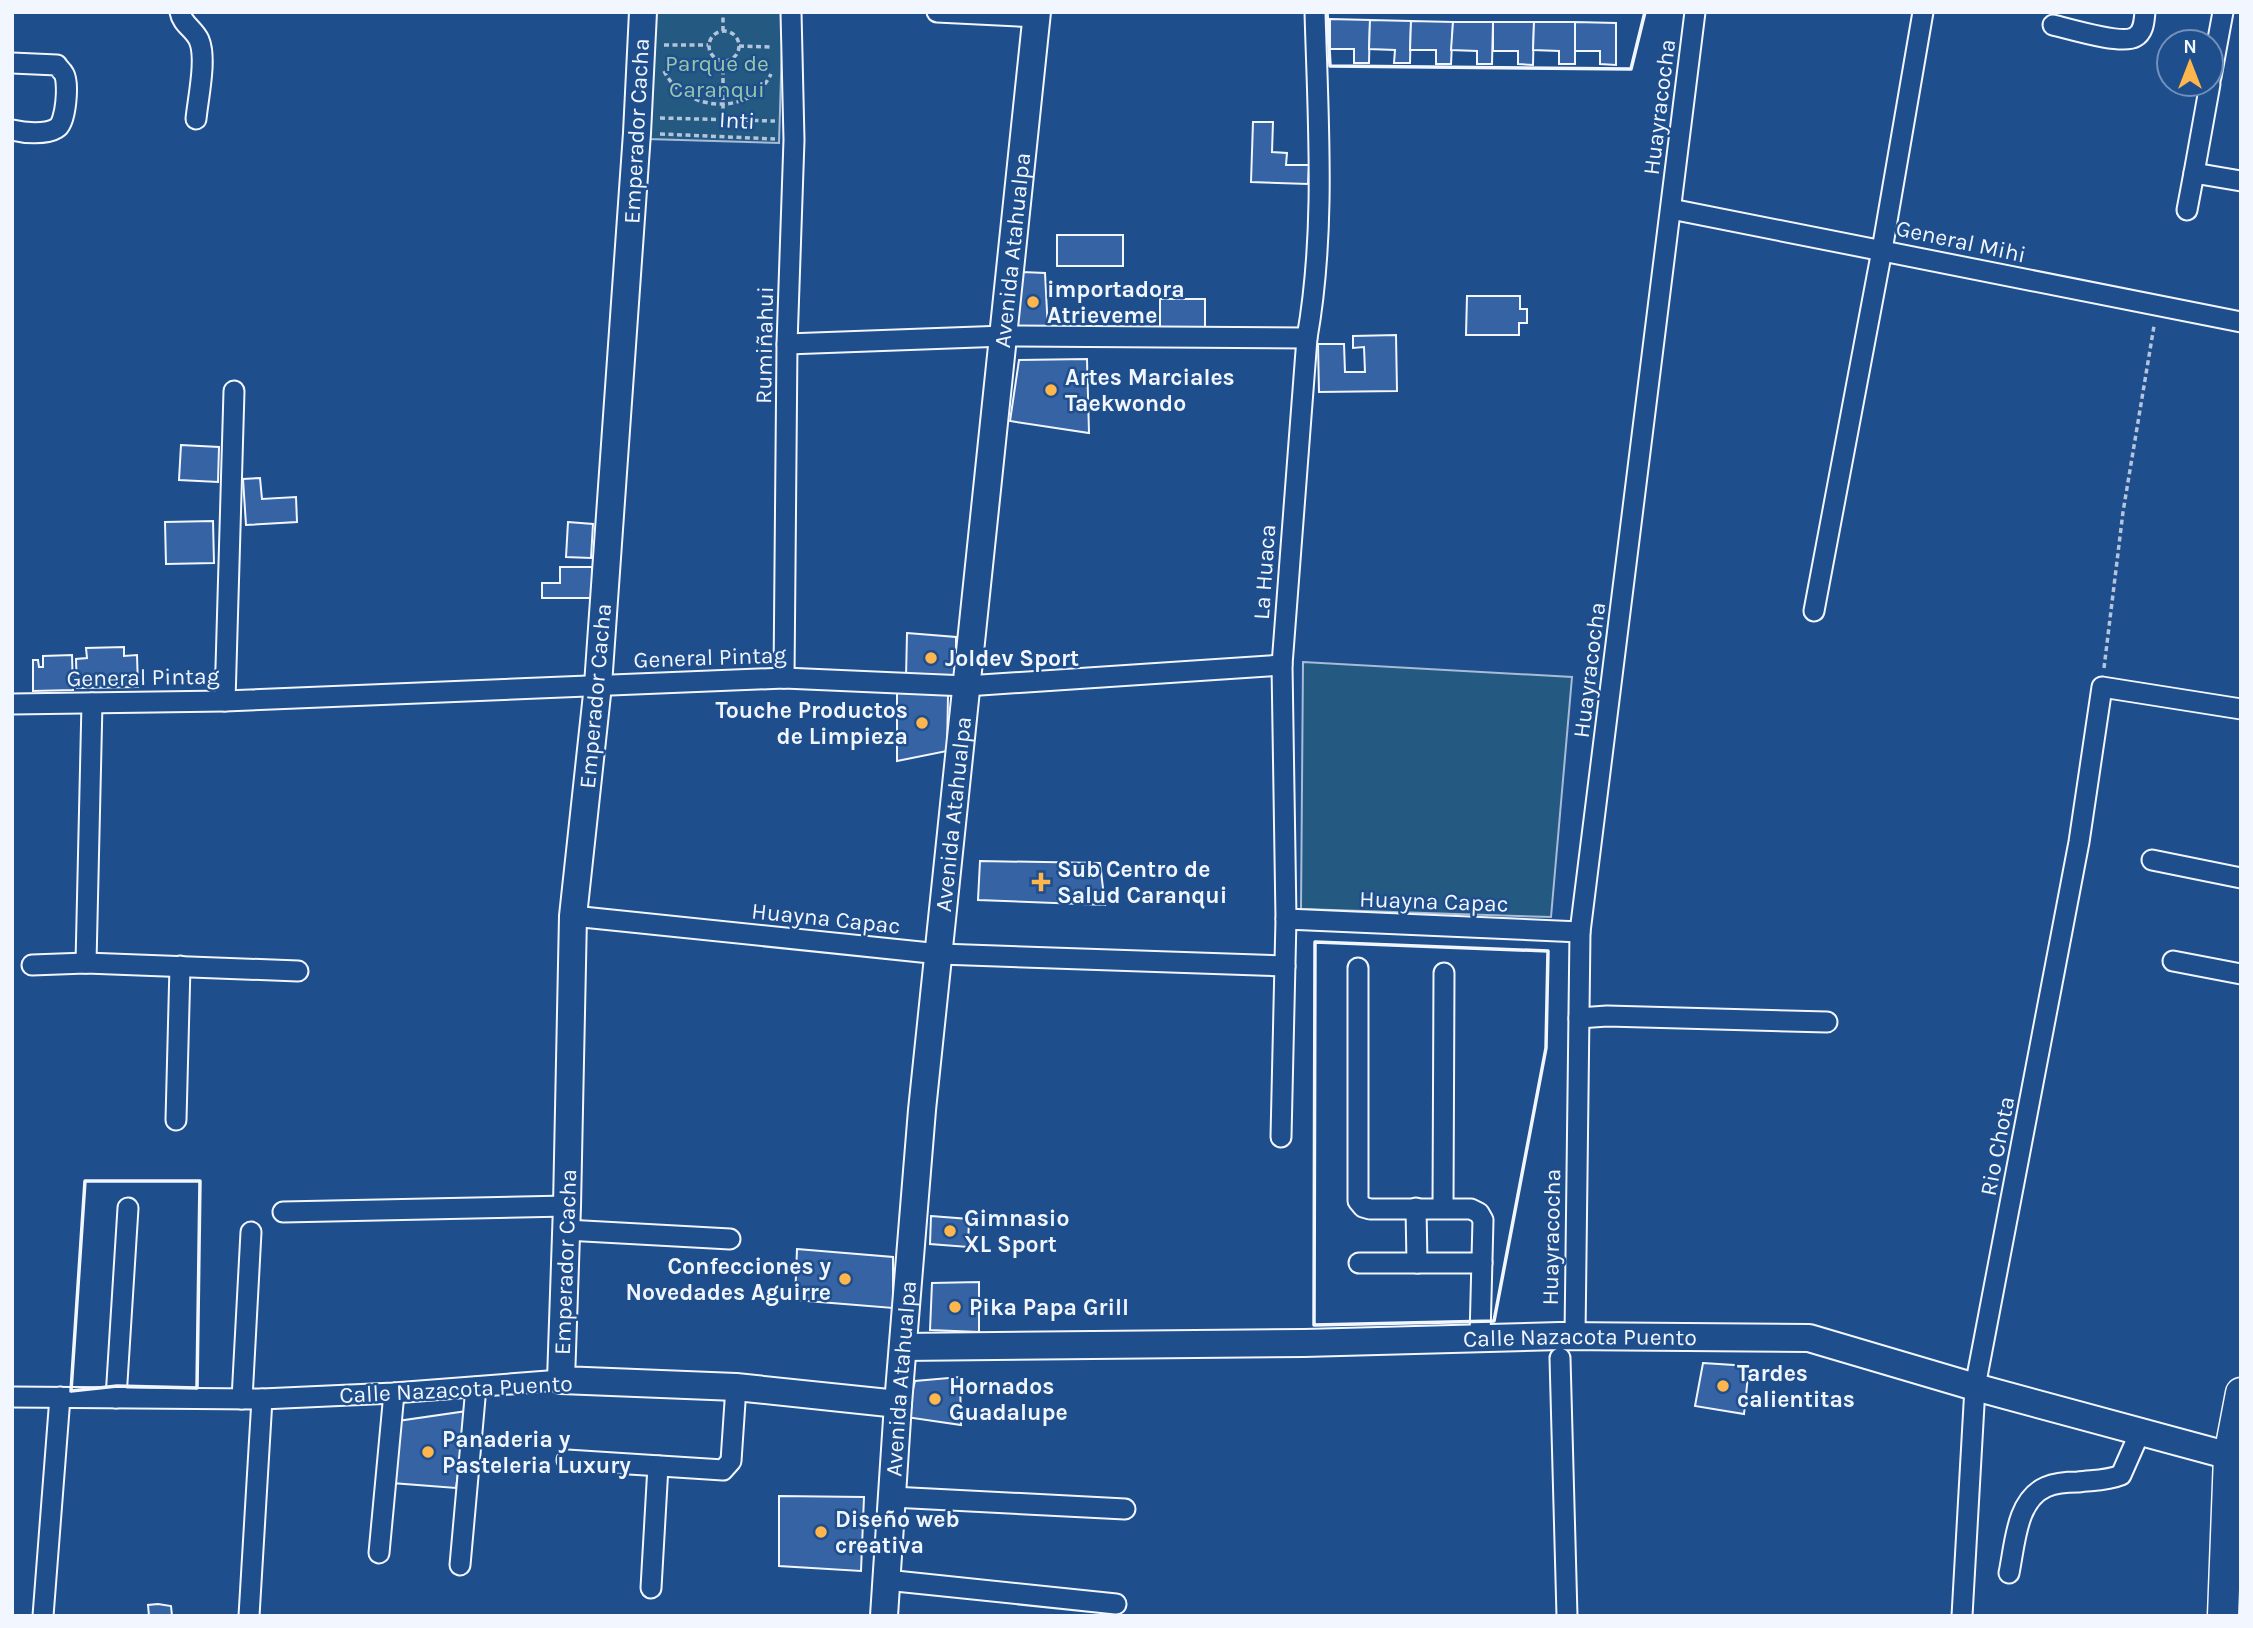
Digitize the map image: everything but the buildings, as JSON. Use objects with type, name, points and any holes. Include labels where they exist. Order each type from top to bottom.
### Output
[{"type":"main road","points":[[2223,1616],[2241,1393]]},
{"type":"street","points":[[180,12],[180,17],[198,36],[203,50],[196,119]]},
{"type":"street","name":"Emperador Cacha","points":[[561,1380],[573,916],[598,685],[646,126],[643,12]]},
{"type":"street","name":"Rumiñahui","points":[[785,678],[787,344],[794,140],[791,12]]},
{"type":"street","points":[[937,12],[1037,15]]},
{"type":"street","name":"La Huaca","points":[[1281,1137],[1286,919],[1282,665],[1307,338],[1315,292],[1319,145],[1315,12]]},
{"type":"street","name":"Huayracocha","points":[[1575,1336],[1580,932],[1695,12]]},
{"type":"street","points":[[1814,611],[1882,250],[1923,12]]},
{"type":"street","points":[[2053,25],[2121,40],[2134,38],[2142,30],[2145,12]]},
{"type":"street","name":"Avenida Atahualpa","points":[[884,1616],[922,1110],[1037,15]]},
{"type":"street","points":[[12,63],[57,65],[64,74],[66,83],[61,126],[55,130],[25,133],[12,131]]},
{"type":"street","points":[[2187,210],[2207,98]]},
{"type":"street","points":[[2194,173],[2241,181]]},
{"type":"street","name":"General Mihi","points":[[1671,209],[2241,322]]},
{"type":"street","points":[[787,344],[1004,336],[1307,338]]},
{"type":"street","points":[[225,701],[233,391]]},
{"type":"street","name":"General Pintag","points":[[12,704],[225,701],[785,678],[966,687],[1282,665]]},
{"type":"street","points":[[2102,687],[2241,709]]},
{"type":"street","name":"Rio Chota","points":[[1962,1616],[1975,1387],[2079,842],[2102,687]]},
{"type":"street","points":[[86,962],[92,703]]},
{"type":"street","points":[[2152,860],[2241,878]]},
{"type":"street","name":"Huayna Capac","points":[[573,916],[940,954],[1285,966]]},
{"type":"street","name":"Huayna Capac","points":[[1286,919],[1580,932]]},
{"type":"street","points":[[2173,961],[2241,974]]},
{"type":"street","points":[[32,965],[86,962],[299,971]]},
{"type":"street","points":[[176,1120],[180,966]]},
{"type":"street","points":[[1358,968],[1359,1201],[1363,1207],[1370,1209],[1471,1209],[1479,1213],[1483,1220],[1479,1337]]},
{"type":"street","points":[[1443,1208],[1444,973]]},
{"type":"street","points":[[1579,1018],[1607,1016],[1827,1022]]},
{"type":"street","points":[[116,1398],[128,1208]]},
{"type":"street","points":[[1416,1208],[1417,1263]]},
{"type":"street","points":[[283,1212],[567,1218],[730,1239]]},
{"type":"street","points":[[242,1399],[251,1232]]},
{"type":"street","points":[[1359,1263],[1482,1263]]},
{"type":"street","name":"Calle Nazacota Puento","points":[[903,1347],[1304,1343],[1575,1336],[1809,1338],[1975,1387],[2235,1457]]},
{"type":"street","points":[[1560,1358],[1567,1616]]},
{"type":"street","name":"Calle Nazacota Puento","points":[[12,1397],[262,1399],[394,1393],[561,1380],[736,1387],[898,1404]]},
{"type":"street","points":[[460,1565],[476,1387]]},
{"type":"street","points":[[567,1460],[723,1470],[730,1461],[736,1387]]},
{"type":"street","points":[[379,1553],[394,1393]]},
{"type":"street","points":[[43,1616],[60,1397]]},
{"type":"street","points":[[249,1616],[262,1399]]},
{"type":"street","points":[[2009,1573],[2022,1513],[2028,1500],[2046,1487],[2105,1481],[2121,1475],[2140,1432]]},
{"type":"street","points":[[651,1588],[658,1466]]},
{"type":"street","points":[[892,1497],[1125,1510]]},
{"type":"street","points":[[886,1580],[1116,1604]]},
{"type":"path","points":[[723,12],[723,32]]},
{"type":"path","points":[[723,32],[734,35],[739,46],[733,58],[723,61],[711,55],[709,45],[712,37],[723,32]]},
{"type":"path","points":[[658,45],[709,45]]},
{"type":"path","points":[[739,46],[778,47]]},
{"type":"path","points":[[723,61],[723,120]]},
{"type":"path","points":[[662,66],[678,90],[694,100],[714,105],[735,103],[754,94],[773,70]]},
{"type":"path","points":[[646,126],[723,120],[777,121]]},
{"type":"path","name":"Inti","points":[[646,126],[794,140]]},
{"type":"path","points":[[2102,687],[2123,512],[2157,307]]},
{"type":"green space","name":"Parque de Caranqui","points":[[652,12],[783,12],[779,143],[648,139]]},
{"type":"green space","points":[[1303,662],[1572,677],[1551,917],[1301,909]]},
{"type":"wall","points":[[1327,12],[1330,66],[1631,69],[1645,12]]},
{"type":"wall","points":[[1315,942],[1548,951],[1546,1048],[1494,1321],[1314,1325],[1315,942]]},
{"type":"wall","points":[[85,1181],[200,1181],[197,1388],[117,1386],[71,1391],[85,1181]]},
{"type":"place","name":"importadora Atrieveme","points":[[1033,302]]},
{"type":"place","name":"Artes Marciales Taekwondo","points":[[1051,390]]},
{"type":"place","name":"Joldev Sport","points":[[931,658]]},
{"type":"place","name":"Touche Productos de Limpieza","points":[[922,723]]},
{"type":"place","name":"Sub Centro de Salud Caranqui","points":[[1041,882]]},
{"type":"place","name":"Gimnasio XL Sport","points":[[950,1231]]},
{"type":"place","name":"Confecciones y Novedades Aguirre","points":[[845,1279]]},
{"type":"place","name":"Pika Papa Grill","points":[[955,1307]]},
{"type":"place","name":"Tardes calientitas","points":[[1723,1386]]},
{"type":"place","name":"Hornados Guadalupe","points":[[935,1399]]},
{"type":"place","name":"Panaderia y Pasteleria Luxury","points":[[428,1452]]},
{"type":"place","name":"Diseño web creativa","points":[[821,1532]]}]
